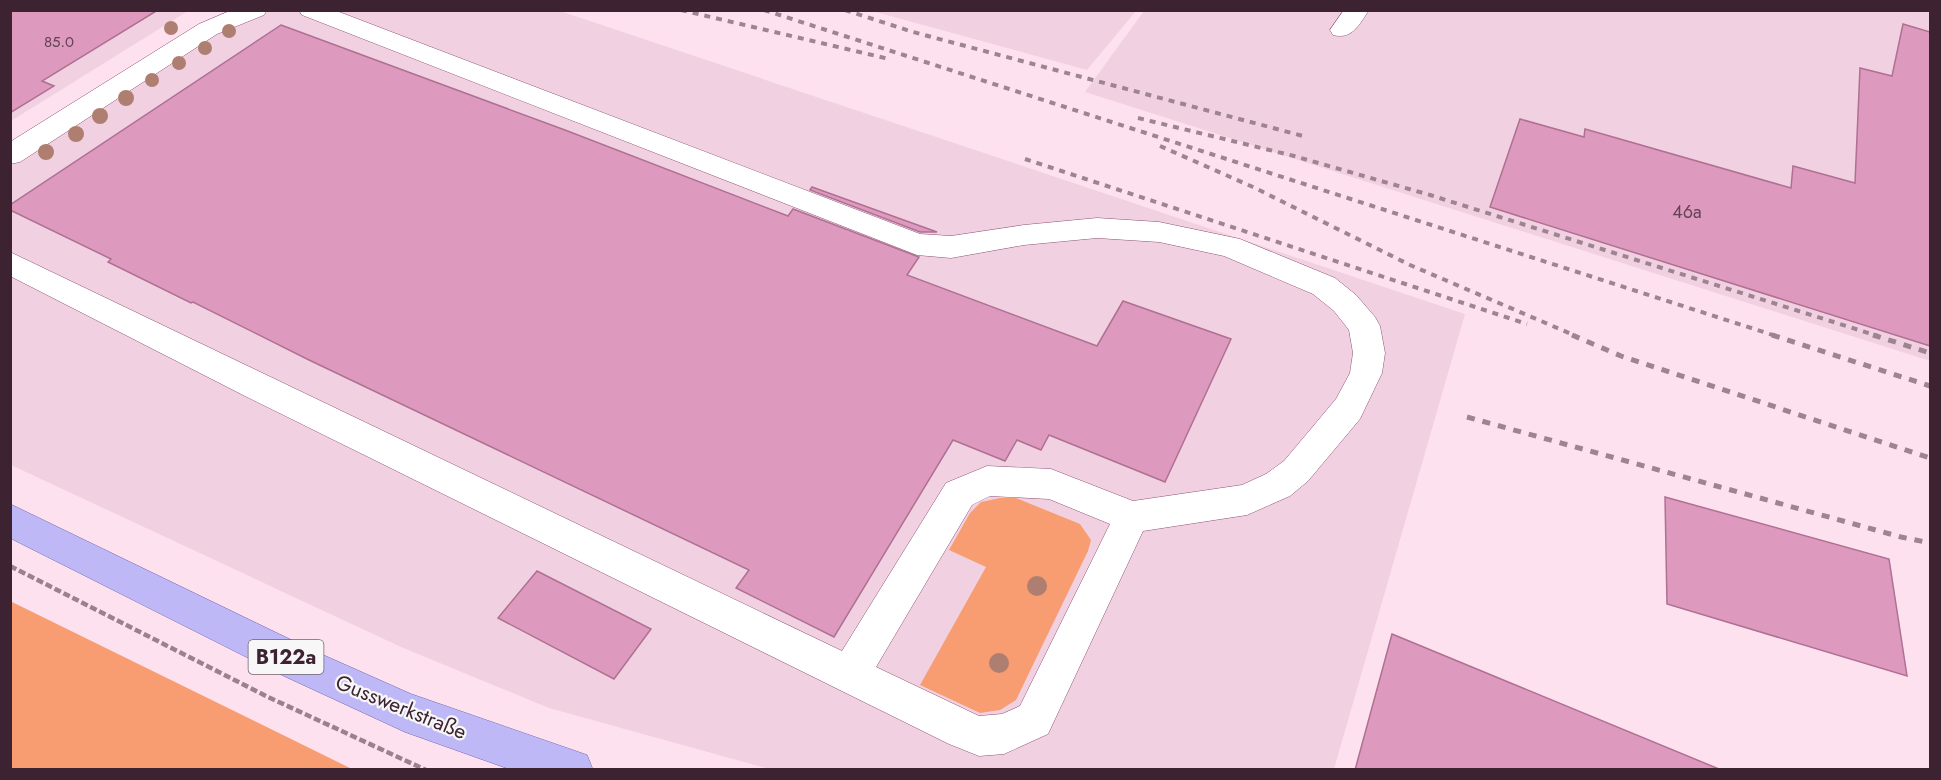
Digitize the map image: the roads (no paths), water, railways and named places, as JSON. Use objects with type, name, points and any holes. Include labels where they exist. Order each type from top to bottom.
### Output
[{"type":"main road","name":"Gusswerkstraße","points":[[10,520],[277,653],[405,712],[572,770]]},
{"type":"street","points":[[10,155],[208,29],[255,10]]},
{"type":"street","points":[[311,10],[917,244],[951,247],[1024,235],[1097,228],[1159,232],[1230,247],[1324,286],[1344,303],[1364,326],[1369,353],[1366,373],[1348,409],[1296,471],[1278,485],[1247,500],[1132,517],[1052,484],[987,481],[958,494],[849,676]]},
{"type":"street","points":[[1342,30],[1357,10]]},
{"type":"street","points":[[10,263],[255,386],[849,676],[979,736],[1004,735],[1034,720],[1132,517]]},
{"type":"railway","points":[[681,10],[889,59]]},
{"type":"railway","points":[[764,10],[1776,336]]},
{"type":"railway","points":[[845,10],[913,32],[1303,136]]},
{"type":"railway","points":[[1138,118],[1294,156],[1430,195],[1878,336]]},
{"type":"railway","points":[[1160,146],[1253,187],[1410,265],[1576,336]]},
{"type":"railway","points":[[1025,159],[1527,324]]},
{"type":"railway","points":[[1572,335],[1621,356],[1930,458]]},
{"type":"railway","points":[[1772,335],[1930,386]]},
{"type":"railway","points":[[1873,335],[1930,353]]},
{"type":"railway","points":[[1467,417],[1901,537],[1930,543]]}]
